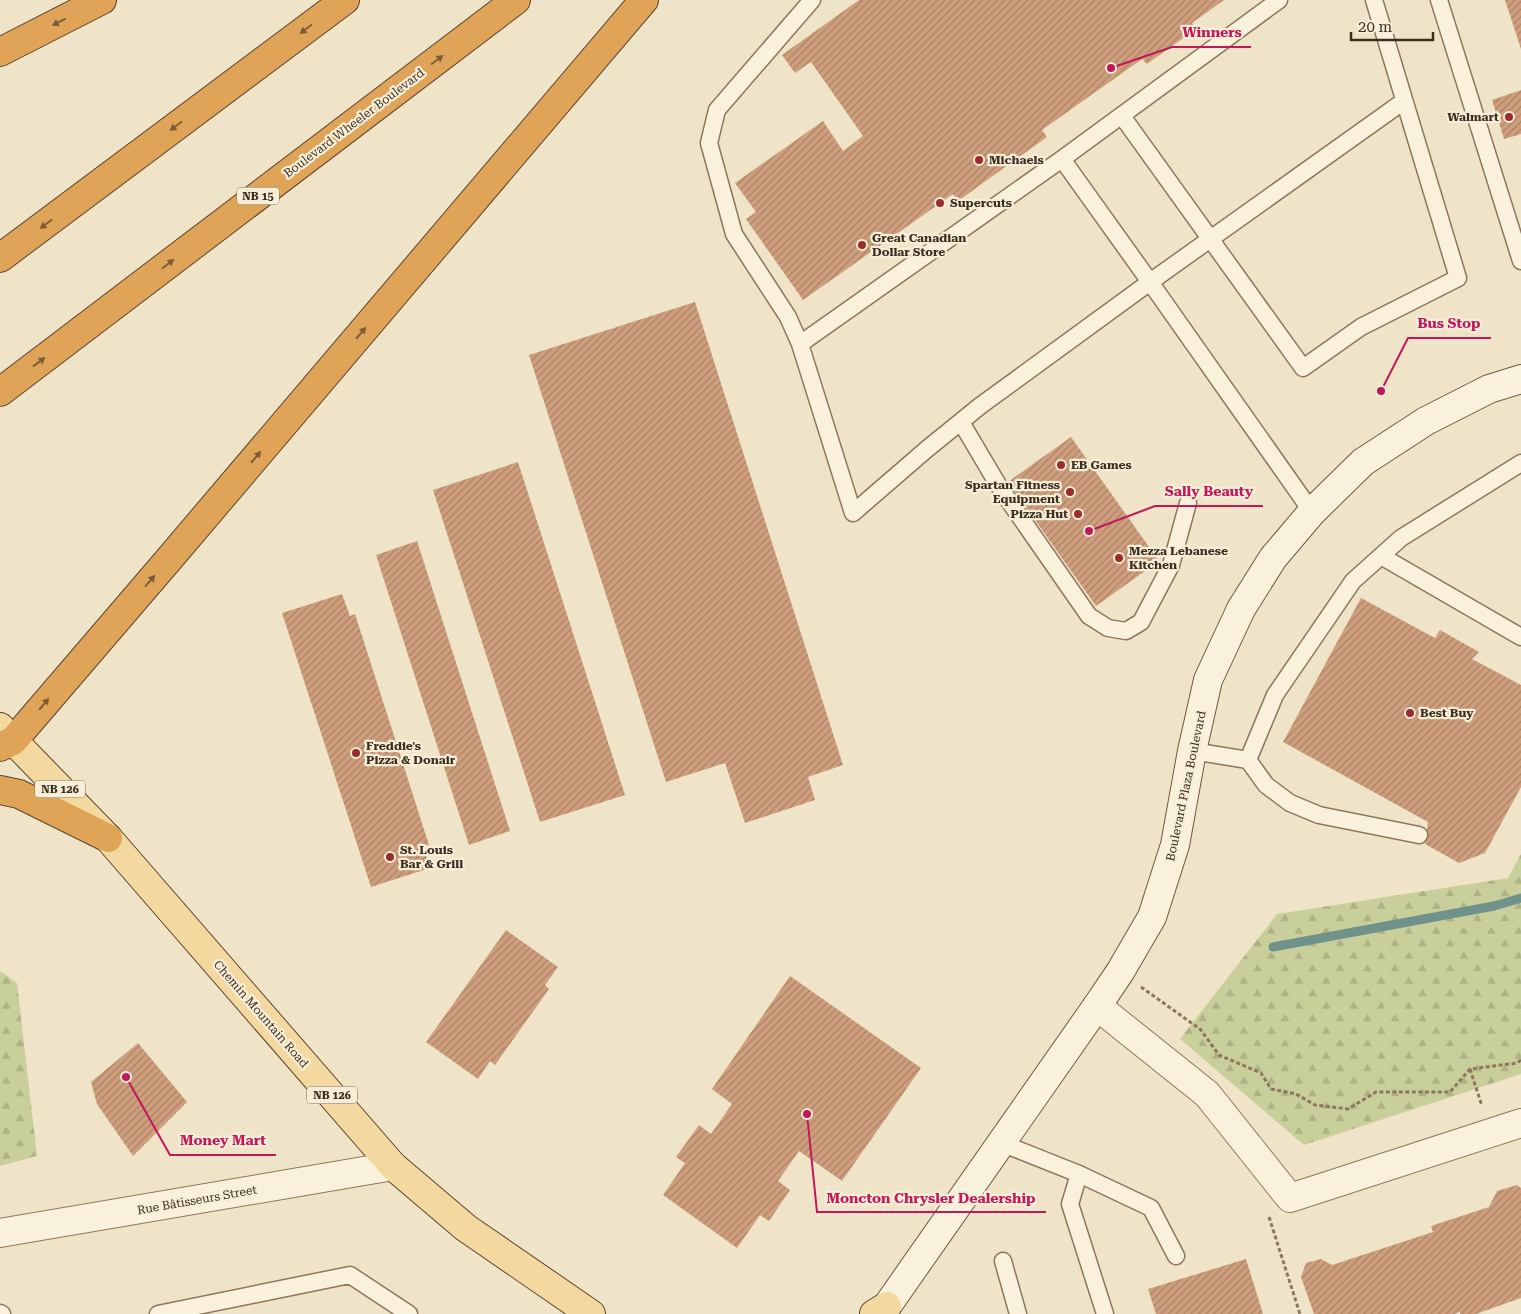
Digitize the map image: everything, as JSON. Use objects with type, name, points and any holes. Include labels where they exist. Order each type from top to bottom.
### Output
[{"type":"highway","points":[[0,52],[102,0]]},
{"type":"highway","points":[[0,258],[345,0]]},
{"type":"highway","name":"Boulevard Wheeler Boulevard","points":[[0,392],[516,0]]},
{"type":"highway","points":[[4,738],[170,558],[644,0]]},
{"type":"highway","points":[[0,790],[20,794],[108,838]]},
{"type":"main road","name":"Chemin Mountain Road","points":[[4,738],[108,838],[393,1166],[466,1228],[591,1314]]},
{"type":"street","name":"Boulevard Plaza Boulevard","points":[[881,1312],[1097,1006],[1120,972],[1152,917],[1175,845],[1192,751],[1208,680],[1241,609],[1273,558],[1312,512],[1363,462],[1426,420],[1489,389],[1521,379]]},
{"type":"street","points":[[1097,1006],[1207,1094],[1290,1198],[1521,1123]]},
{"type":"street","name":"Rue Bâtisseurs Street","points":[[0,1233],[393,1166]]},
{"type":"lane","points":[[812,0],[718,110],[709,143],[734,234],[788,317],[800,344],[852,513],[980,406],[1404,101]]},
{"type":"lane","points":[[800,344],[1062,159],[1280,0]]},
{"type":"lane","points":[[1122,116],[1304,368],[1361,327],[1458,278],[1374,0]]},
{"type":"lane","points":[[1439,0],[1521,261]]},
{"type":"lane","points":[[1062,159],[1312,512]]},
{"type":"lane","points":[[961,422],[1000,488],[1089,616],[1108,628],[1126,631],[1141,622],[1171,565],[1188,503]]},
{"type":"lane","points":[[1248,760],[1275,695],[1353,581],[1402,538],[1521,462]]},
{"type":"lane","points":[[1381,556],[1521,637]]},
{"type":"lane","points":[[1192,751],[1248,760],[1266,785],[1290,803],[1319,815],[1419,834]]},
{"type":"lane","points":[[1001,1143],[1079,1174],[1151,1208],[1176,1256]]},
{"type":"lane","points":[[1079,1174],[1070,1204],[1105,1314]]},
{"type":"lane","points":[[1002,1261],[1018,1314]]},
{"type":"lane","points":[[158,1314],[350,1276],[409,1314]]},
{"type":"path","points":[[1120,972],[1200,1029],[1219,1055],[1261,1073],[1272,1089],[1296,1094],[1315,1105],[1348,1109],[1376,1092],[1450,1092],[1470,1069],[1517,1063],[1521,1060]]},
{"type":"path","points":[[1470,1069],[1491,1133]]},
{"type":"path","points":[[1268,1210],[1300,1314]]},
{"type":"green space","points":[[1521,854],[1521,1074],[1304,1145],[1180,1039],[1277,914],[1508,878]]},
{"type":"green space","points":[[0,971],[17,983],[37,1156],[0,1166]]},
{"type":"building","points":[[859,0],[1224,0],[1192,23],[1196,29],[1147,64],[1142,59],[1042,130],[1047,137],[958,201],[953,194],[803,300],[746,219],[756,212],[735,183],[823,121],[843,151],[863,136],[811,62],[795,73],[782,55]]},
{"type":"building","points":[[1505,0],[1521,0],[1521,49]]},
{"type":"building","name":"Walmart","points":[[1521,90],[1521,134],[1504,139],[1492,100]]},
{"type":"building","points":[[695,302],[843,765],[808,777],[815,800],[745,823],[725,763],[666,782],[529,355]]},
{"type":"building","points":[[1071,437],[1159,561],[1096,606],[1008,482]]},
{"type":"building","points":[[518,462],[625,795],[540,822],[433,490]]},
{"type":"building","points":[[417,541],[510,831],[469,845],[376,555]]},
{"type":"building","points":[[342,594],[350,616],[355,614],[429,845],[423,846],[430,868],[371,887],[282,613]]},
{"type":"building","name":"Best Buy","points":[[1361,598],[1435,638],[1440,630],[1479,652],[1472,659],[1521,685],[1521,787],[1485,853],[1459,863],[1425,844],[1428,822],[1283,742]]},
{"type":"building","points":[[506,930],[558,967],[545,985],[549,989],[495,1065],[490,1061],[478,1079],[426,1042]]},
{"type":"building","points":[[790,976],[921,1068],[842,1181],[799,1151],[778,1181],[790,1190],[769,1221],[760,1215],[737,1248],[663,1195],[685,1163],[676,1157],[699,1125],[711,1134],[732,1104],[712,1089]]},
{"type":"building","points":[[138,1043],[187,1102],[133,1156],[97,1104],[91,1082]]},
{"type":"building","points":[[1517,1185],[1521,1188],[1521,1298],[1476,1314],[1460,1314],[1460,1312],[1454,1314],[1314,1314],[1301,1277],[1306,1263],[1321,1259],[1332,1265],[1433,1232],[1431,1226],[1489,1207],[1497,1191]]},
{"type":"building","points":[[1246,1259],[1263,1314],[1156,1314],[1148,1289]]},
{"type":"waterway","points":[[1273,947],[1494,906],[1521,898]]},
{"type":"place","name":"Winners","points":[[1111,68]]},
{"type":"place","name":"Walmart","points":[[1509,117]]},
{"type":"place","name":"Michaels","points":[[979,160]]},
{"type":"place","name":"Supercuts","points":[[940,203]]},
{"type":"place","name":"Great Canadian Dollar Store","points":[[862,245]]},
{"type":"place","name":"Bus Stop","points":[[1381,391]]},
{"type":"place","name":"EB Games","points":[[1061,465]]},
{"type":"place","name":"Spartan Fitness Equipment","points":[[1070,492]]},
{"type":"place","name":"Pizza Hut","points":[[1078,514]]},
{"type":"place","name":"Sally Beauty","points":[[1089,531]]},
{"type":"place","name":"Mezza Lebanese Kitchen","points":[[1119,558]]},
{"type":"place","name":"Best Buy","points":[[1410,713]]},
{"type":"place","name":"Freddie's Pizza & Donair","points":[[356,753]]},
{"type":"place","name":"St. Louis Bar & Grill","points":[[390,857]]},
{"type":"place","name":"Money Mart","points":[[126,1077]]},
{"type":"place","name":"Moncton Chrysler Dealership","points":[[807,1114]]}]
